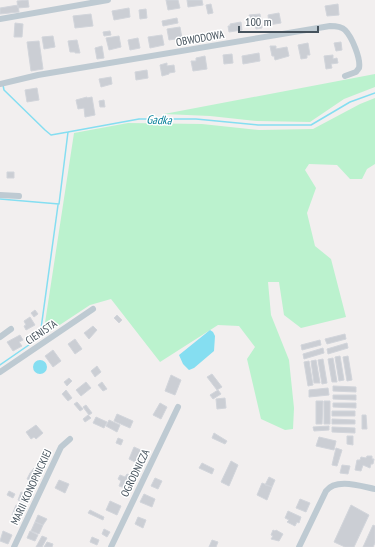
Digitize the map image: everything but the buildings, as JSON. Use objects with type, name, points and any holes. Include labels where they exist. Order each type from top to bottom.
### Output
[{"type":"street","points":[[0,19],[108,0]]},
{"type":"street","name":"OBWODOWA","points":[[3,83],[38,75],[330,26],[338,27],[344,30],[349,36],[359,59],[359,68],[356,72],[344,76]]},
{"type":"street","points":[[0,195],[19,196]]},
{"type":"street","name":"CIENISTA","points":[[0,372],[92,309]]},
{"type":"street","points":[[0,337],[11,329]]},
{"type":"street","name":"OGRODNICZA","points":[[111,547],[178,407]]},
{"type":"street","name":"MARII KONOPNICKIEJ","points":[[14,547],[61,447],[70,439]]},
{"type":"street","points":[[299,547],[326,491],[333,485],[339,483],[375,488]]},
{"type":"green space","points":[[375,74],[375,87],[344,99],[310,122],[257,121],[210,116],[164,114]]},
{"type":"green space","points":[[375,98],[375,164],[367,169],[362,179],[350,179],[337,165],[309,164],[305,170],[316,188],[307,213],[315,246],[331,259],[346,317],[301,328],[284,315],[279,282],[268,282],[271,315],[289,360],[294,408],[293,429],[285,430],[261,419],[247,359],[255,347],[239,326],[218,325],[160,362],[111,299],[90,305],[43,336],[74,133],[128,123],[202,124],[259,130],[313,129],[360,104]]},
{"type":"water","points":[[210,330],[215,336],[214,351],[194,368],[189,370],[183,364],[179,355]]},
{"type":"water","points":[[40,360],[45,362],[47,367],[45,372],[40,374],[35,372],[33,367],[35,362]]},
{"type":"waterway","points":[[3,85],[4,90],[51,135],[68,132]]},
{"type":"waterway","name":"Gadka","points":[[0,199],[59,204],[68,132],[139,119],[196,119],[258,125],[311,125],[350,102],[375,93]]},
{"type":"waterway","points":[[0,365],[40,336],[58,205]]}]
